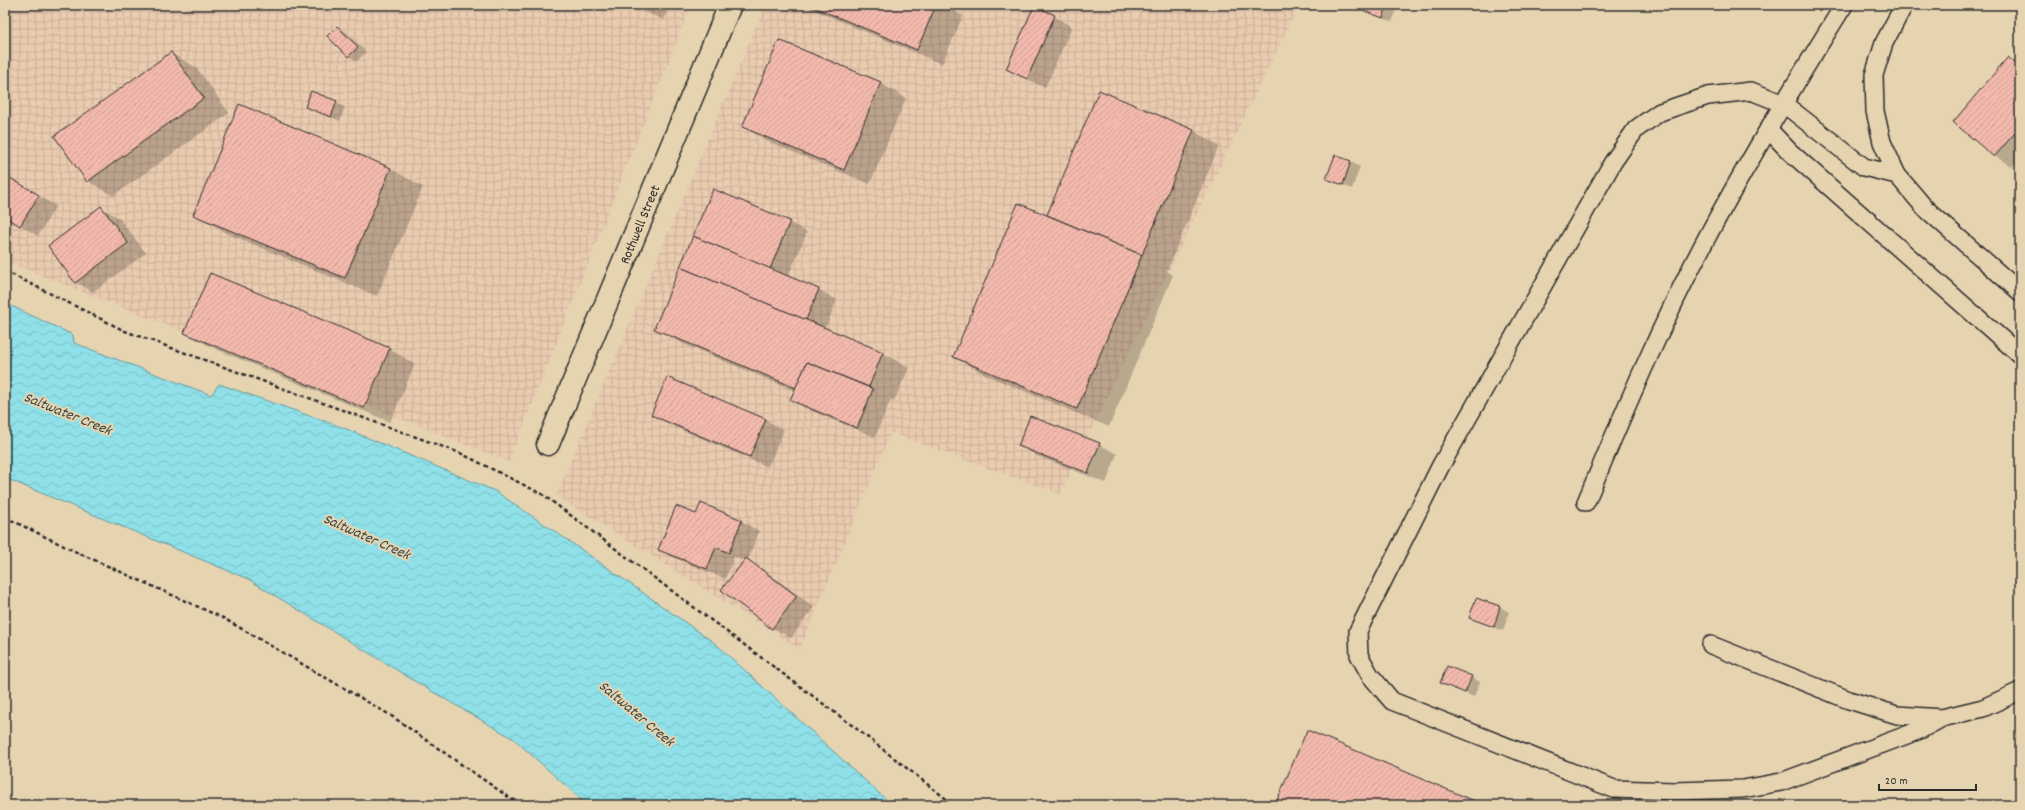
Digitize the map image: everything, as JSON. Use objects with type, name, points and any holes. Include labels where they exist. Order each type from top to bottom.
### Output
[{"type":"street","name":"Rothwell Street","points":[[548,444],[730,5]]},
{"type":"lane","points":[[1586,502],[1623,413],[1713,226],[1844,5]]},
{"type":"lane","points":[[1904,5],[1884,43],[1874,75],[1875,111],[1882,142],[1897,175],[1925,208],[2020,292]]},
{"type":"lane","points":[[1897,175],[1864,167],[1784,104],[1751,91],[1708,96],[1660,112],[1636,129],[1613,162],[1440,467],[1358,631],[1359,655],[1370,675],[1392,701],[1614,789],[1674,791],[1743,789],[1781,782],[1920,730],[1942,718],[1983,708],[2020,691]]},
{"type":"lane","points":[[1769,130],[1789,151],[2020,355]]},
{"type":"lane","points":[[1711,645],[1849,700],[1897,715],[1942,718]]},
{"type":"path","points":[[5,271],[125,331],[460,453],[542,494],[853,726],[954,805]]},
{"type":"path","points":[[5,517],[70,549],[223,618],[390,715],[520,805]]},
{"type":"shaded area","points":[[5,5],[691,5],[509,462],[5,261]]},
{"type":"shaded area","points":[[765,5],[1299,5],[1060,494],[891,433],[800,649],[556,496]]},
{"type":"water","name":"Saltwater Creek","points":[[5,303],[73,335],[74,343],[211,395],[219,384],[344,428],[495,491],[716,644],[892,805],[587,805],[514,739],[426,688],[248,579],[5,478]]},
{"type":"building","points":[[808,5],[936,5],[917,50]]},
{"type":"building","points":[[1366,5],[1387,5],[1383,18],[1364,11]]},
{"type":"building","points":[[1034,6],[1055,15],[1027,79],[1006,69]]},
{"type":"building","points":[[337,26],[358,47],[348,57],[327,36]]},
{"type":"building","points":[[779,40],[881,82],[844,170],[742,127]]},
{"type":"building","points":[[171,52],[204,98],[87,182],[54,136]]},
{"type":"building","points":[[2008,57],[2020,67],[2020,127],[1994,157],[1953,122]]},
{"type":"building","points":[[1099,90],[1194,130],[1142,255],[1047,215]]},
{"type":"building","points":[[311,91],[337,101],[331,117],[305,107]]},
{"type":"building","points":[[239,104],[391,168],[345,278],[193,215]]},
{"type":"building","points":[[1335,155],[1351,161],[1343,185],[1326,179]]},
{"type":"building","points":[[5,175],[39,195],[20,226],[5,217]]},
{"type":"building","points":[[713,189],[790,221],[770,269],[693,236]]},
{"type":"building","points":[[1018,203],[1142,255],[1077,409],[953,357]]},
{"type":"building","points":[[101,206],[128,243],[75,283],[48,246]]},
{"type":"building","points":[[693,236],[819,289],[806,320],[680,267]]},
{"type":"building","points":[[680,267],[883,352],[869,387],[807,362],[796,388],[654,329]]},
{"type":"building","points":[[210,273],[390,348],[364,408],[184,333]]},
{"type":"building","points":[[807,362],[873,389],[857,428],[790,400]]},
{"type":"building","points":[[667,377],[766,419],[750,457],[651,415]]},
{"type":"building","points":[[1030,416],[1100,443],[1088,473],[1018,446]]},
{"type":"building","points":[[701,503],[742,520],[729,553],[716,547],[707,569],[658,550],[676,506],[696,514]]},
{"type":"building","points":[[746,558],[797,596],[772,629],[721,590]]},
{"type":"building","points":[[1476,598],[1500,606],[1494,627],[1469,618]]},
{"type":"building","points":[[1447,666],[1472,676],[1465,693],[1440,683]]},
{"type":"building","points":[[1307,730],[1484,805],[1275,805]]}]
